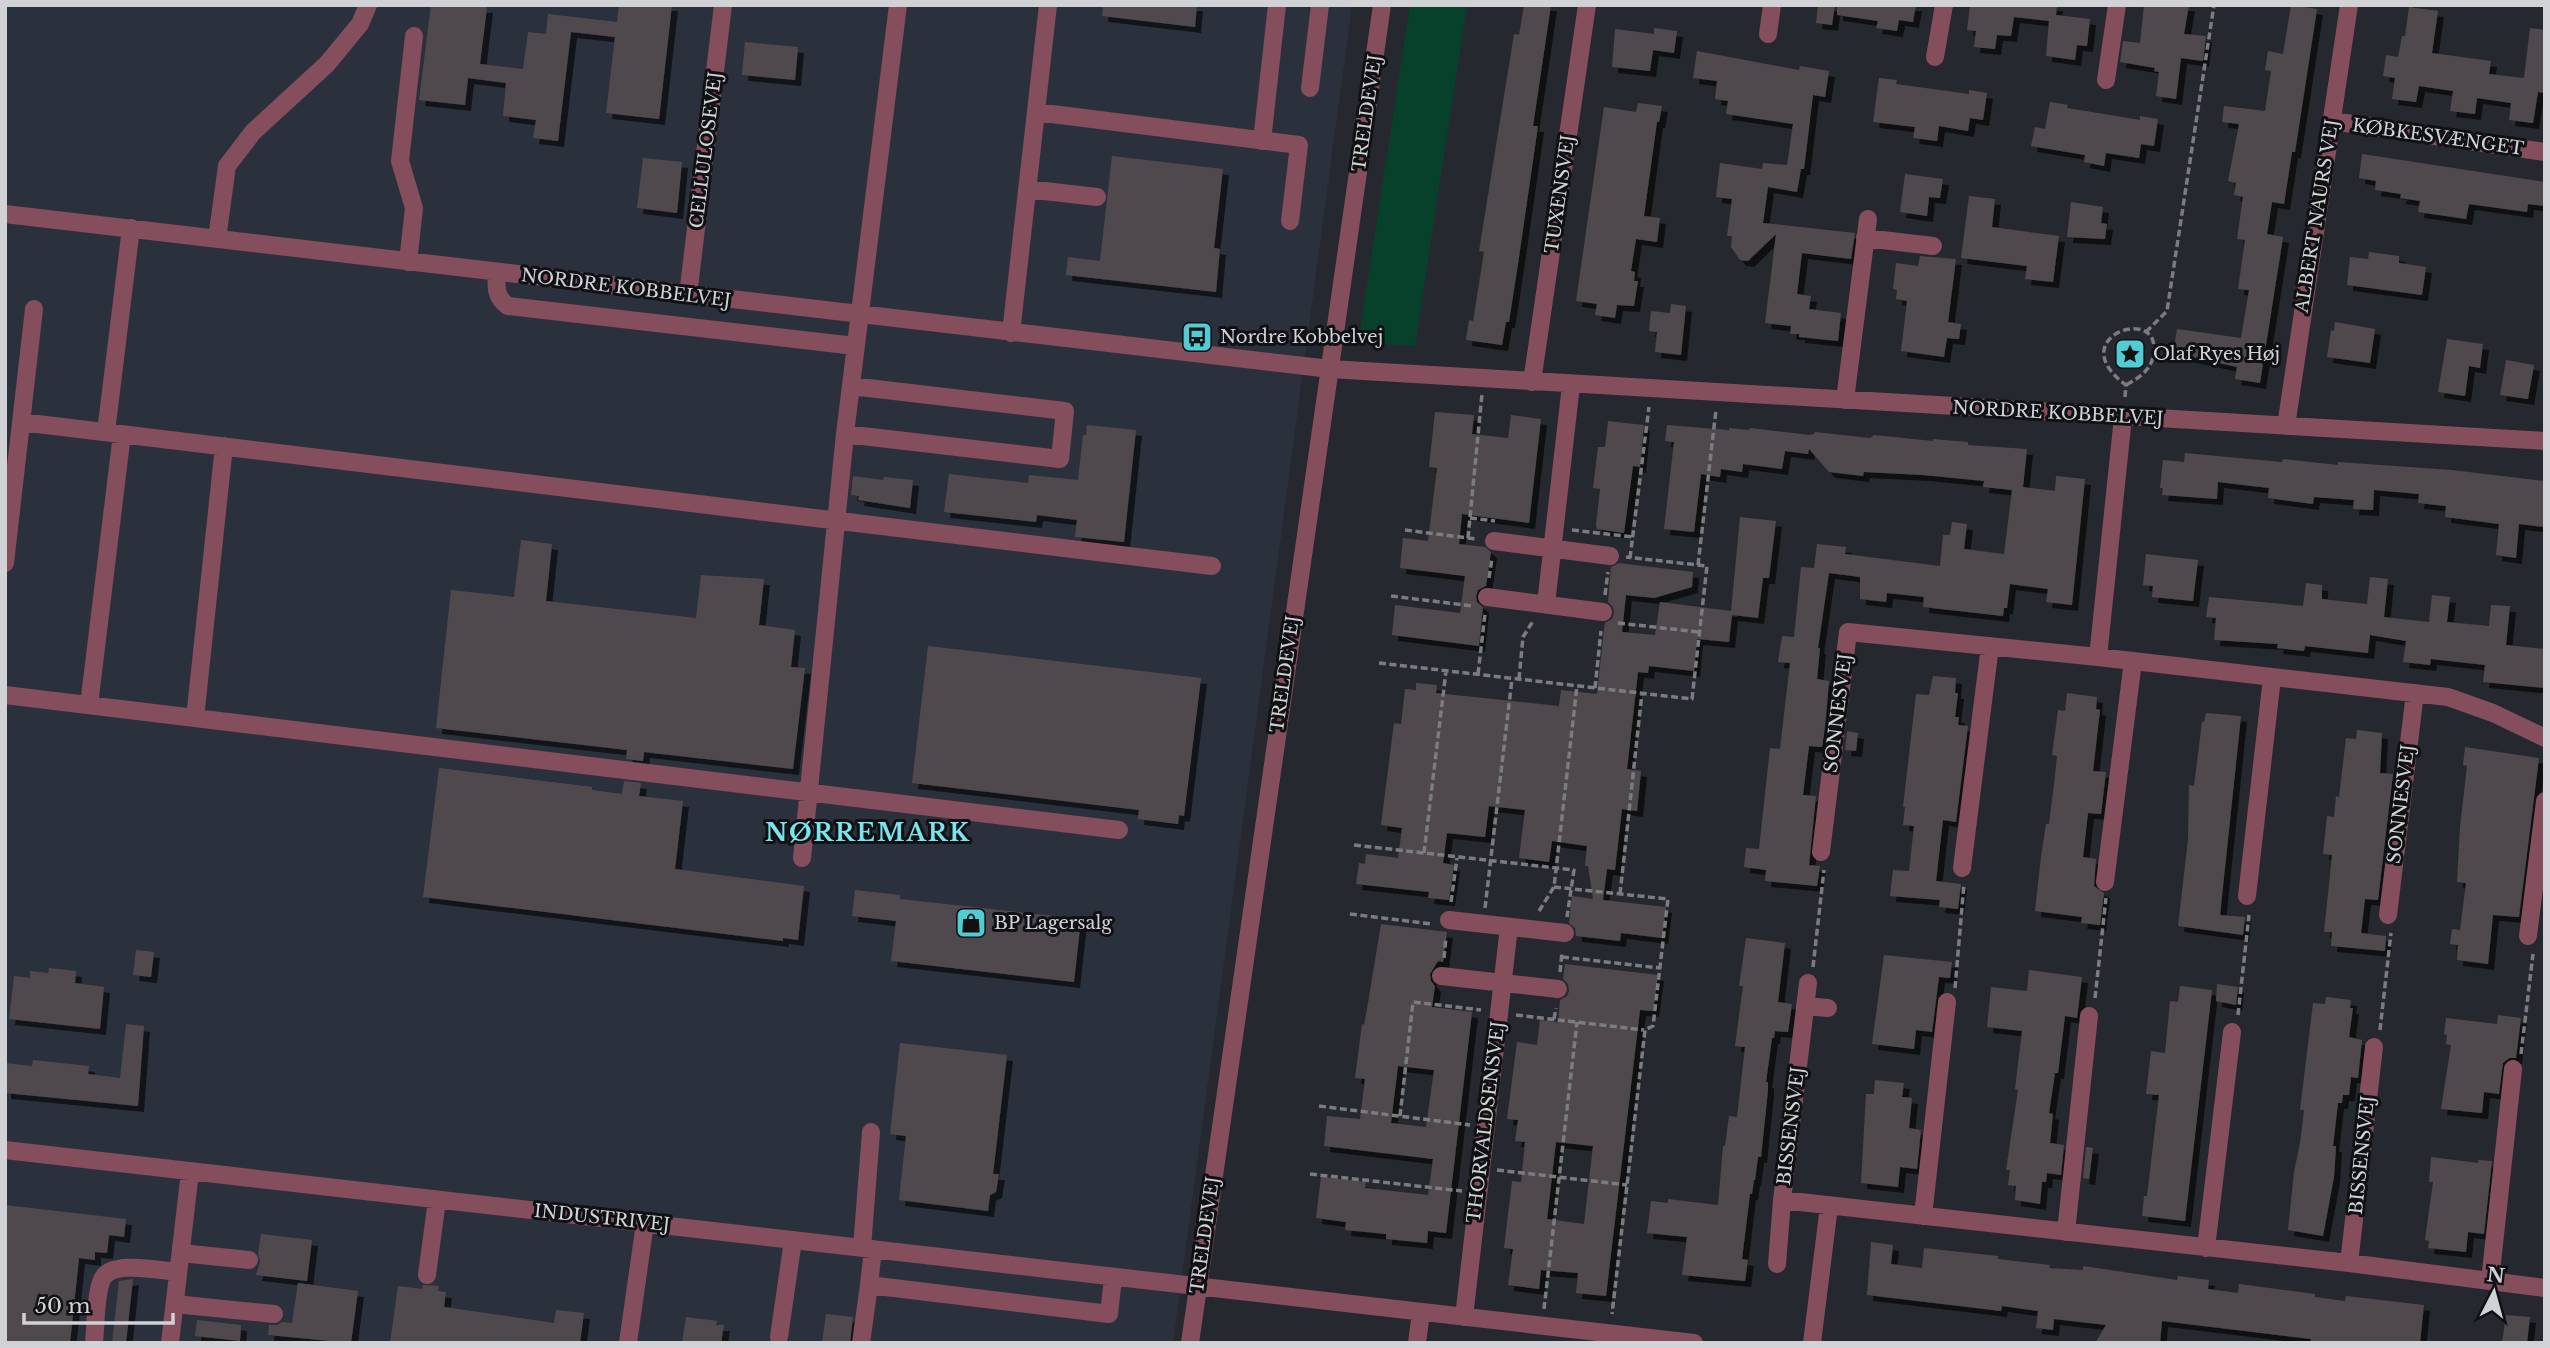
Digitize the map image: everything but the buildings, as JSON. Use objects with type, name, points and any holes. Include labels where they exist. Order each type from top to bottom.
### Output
[{"type":"street","points":[[217,239],[227,166],[253,132],[327,65],[360,24],[368,5]]},
{"type":"street","name":"CELLULOSEVEJ","points":[[688,295],[723,5]]},
{"type":"street","points":[[802,858],[845,434],[898,5]]},
{"type":"street","points":[[1011,333],[1048,5]]},
{"type":"street","points":[[1262,141],[1277,5]]},
{"type":"street","points":[[1310,89],[1320,5]]},
{"type":"street","name":"TRELDEVEJ","points":[[1190,1343],[1382,5]]},
{"type":"street","name":"TUXENSVEJ","points":[[1532,382],[1587,5]]},
{"type":"street","points":[[1768,34],[1772,5]]},
{"type":"street","points":[[1935,57],[1944,5]]},
{"type":"street","points":[[2106,80],[2117,5]]},
{"type":"street","name":"ALBERT NAURS VEJ","points":[[2286,426],[2349,5]]},
{"type":"street","points":[[408,262],[414,208],[400,161],[414,36]]},
{"type":"street","points":[[1036,112],[1299,145],[1290,220]]},
{"type":"street","name":"KØBKESVÆNGET","points":[[2332,121],[2545,152]]},
{"type":"street","points":[[1027,189],[1097,197]]},
{"type":"street","name":"NORDRE KOBBELVEJ","points":[[5,214],[1330,369],[2545,441]]},
{"type":"street","points":[[1845,400],[1868,219]]},
{"type":"street","points":[[89,705],[131,228]]},
{"type":"street","points":[[1865,238],[1933,246]]},
{"type":"street","points":[[497,272],[496,291],[500,301],[508,306],[855,346]]},
{"type":"street","points":[[5,563],[34,309]]},
{"type":"street","points":[[1546,604],[1571,384]]},
{"type":"street","points":[[845,434],[1060,459],[1065,411],[851,386]]},
{"type":"street","points":[[2098,657],[2123,417]]},
{"type":"street","points":[[21,422],[1212,566]]},
{"type":"street","points":[[195,718],[223,446]]},
{"type":"street","points":[[1494,541],[1610,556]]},
{"type":"street","points":[[1486,602],[1546,604],[1609,617]]},
{"type":"street","name":"SONNESVEJ","points":[[1821,852],[1848,632],[2448,697],[2493,713],[2545,738]]},
{"type":"street","points":[[1962,868],[1990,646]]},
{"type":"street","points":[[2105,882],[2133,661]]},
{"type":"street","points":[[2247,896],[2272,678]]},
{"type":"street","name":"SONNESVEJ","points":[[2388,915],[2415,693]]},
{"type":"street","points":[[5,695],[1119,830]]},
{"type":"street","points":[[2528,936],[2538,908],[2545,801]]},
{"type":"street","points":[[1442,922],[1565,933]]},
{"type":"street","name":"THORVALDSENSVEJ","points":[[1464,1317],[1509,927]]},
{"type":"street","points":[[1441,976],[1558,989]]},
{"type":"street","name":"BISSENSVEJ","points":[[1808,983],[1782,1200],[2349,1263],[2545,1288]]},
{"type":"street","points":[[1923,1216],[1947,1002]]},
{"type":"street","points":[[1805,1006],[1828,1008]]},
{"type":"street","points":[[2066,1232],[2089,1016]]},
{"type":"street","points":[[2206,1248],[2232,1032]]},
{"type":"street","name":"BISSENSVEJ","points":[[2349,1263],[2374,1047]]},
{"type":"street","points":[[2490,1281],[2514,1069]]},
{"type":"street","points":[[862,1343],[869,1285],[867,1248],[871,1132]]},
{"type":"street","name":"INDUSTRIVEJ","points":[[5,1150],[1198,1286]]},
{"type":"street","points":[[170,1343],[190,1172]]},
{"type":"street","points":[[427,1275],[437,1200]]},
{"type":"street","points":[[1777,1265],[1782,1200]]},
{"type":"street","points":[[1812,1343],[1829,1206]]},
{"type":"street","points":[[628,1343],[645,1223]]},
{"type":"street","points":[[779,1337],[793,1240]]},
{"type":"street","points":[[181,1253],[249,1260]]},
{"type":"street","points":[[94,1343],[101,1279],[110,1270],[125,1267],[178,1272]]},
{"type":"street","points":[[869,1285],[1109,1314],[1113,1278]]},
{"type":"street","points":[[1198,1286],[1610,1333],[1629,1339],[1694,1343]]},
{"type":"street","points":[[175,1304],[274,1314]]},
{"type":"street","points":[[1417,1343],[1421,1312]]},
{"type":"path","points":[[2146,332],[2167,312],[2214,5]]},
{"type":"path","points":[[2134,328],[2146,332],[2154,341],[2154,355],[2151,366],[2144,375],[2126,385],[2113,376],[2105,362],[2104,349],[2108,338],[2119,330],[2134,328]]},
{"type":"path","points":[[1468,538],[1483,379]]},
{"type":"path","points":[[2123,417],[2126,385]]},
{"type":"path","points":[[1630,558],[1652,389]]},
{"type":"path","points":[[1698,565],[1717,393]]},
{"type":"path","points":[[1405,530],[1494,541]]},
{"type":"path","points":[[1380,663],[1692,699],[1707,566],[1610,556]]},
{"type":"path","points":[[1391,596],[1486,602]]},
{"type":"path","points":[[1519,679],[1524,634],[1546,604]]},
{"type":"path","points":[[1609,617],[1699,632]]},
{"type":"path","points":[[1424,853],[1446,671]]},
{"type":"path","points":[[1483,924],[1512,678]]},
{"type":"path","points":[[1537,930],[1540,908],[1554,887],[1577,686]]},
{"type":"path","points":[[1619,894],[1642,693]]},
{"type":"path","points":[[1354,845],[1574,870]]},
{"type":"path","points":[[1808,983],[1812,979],[1826,859],[1821,852]]},
{"type":"path","points":[[1947,1002],[1954,992],[1965,872],[1962,868]]},
{"type":"path","points":[[2089,1016],[2094,1009],[2107,888],[2105,882]]},
{"type":"path","points":[[1400,1116],[1413,1002],[1645,1030],[1653,1026],[1668,899],[1554,887]]},
{"type":"path","points":[[2232,1032],[2237,1027],[2239,1014],[2250,905],[2247,896]]},
{"type":"path","points":[[1350,914],[1442,922]]},
{"type":"path","points":[[2374,1047],[2378,1045],[2392,922],[2388,915]]},
{"type":"path","points":[[2514,1069],[2520,1064],[2534,943],[2528,936]]},
{"type":"path","points":[[1562,957],[1660,968]]},
{"type":"path","points":[[1542,1325],[1577,1022]]},
{"type":"path","points":[[1610,1333],[1645,1030]]},
{"type":"path","points":[[1319,1106],[1486,1127]]},
{"type":"path","points":[[1481,1168],[1627,1185]]},
{"type":"path","points":[[1310,1174],[1478,1193]]},
{"type":"shaded area","points":[[5,5],[1352,5],[1173,1343],[5,1343]]},
{"type":"green space","points":[[1410,5],[1467,5],[1415,346],[1358,343]]},
{"type":"place","name":"Nordre Kobbelvej","points":[[1197,337]]},
{"type":"place","name":"Olaf Ryes Høj","points":[[2130,354]]},
{"type":"place","name":"BP Lagersalg","points":[[971,923]]},
{"type":"district","name":"NØRREMARK","points":[[868,832]]}]
